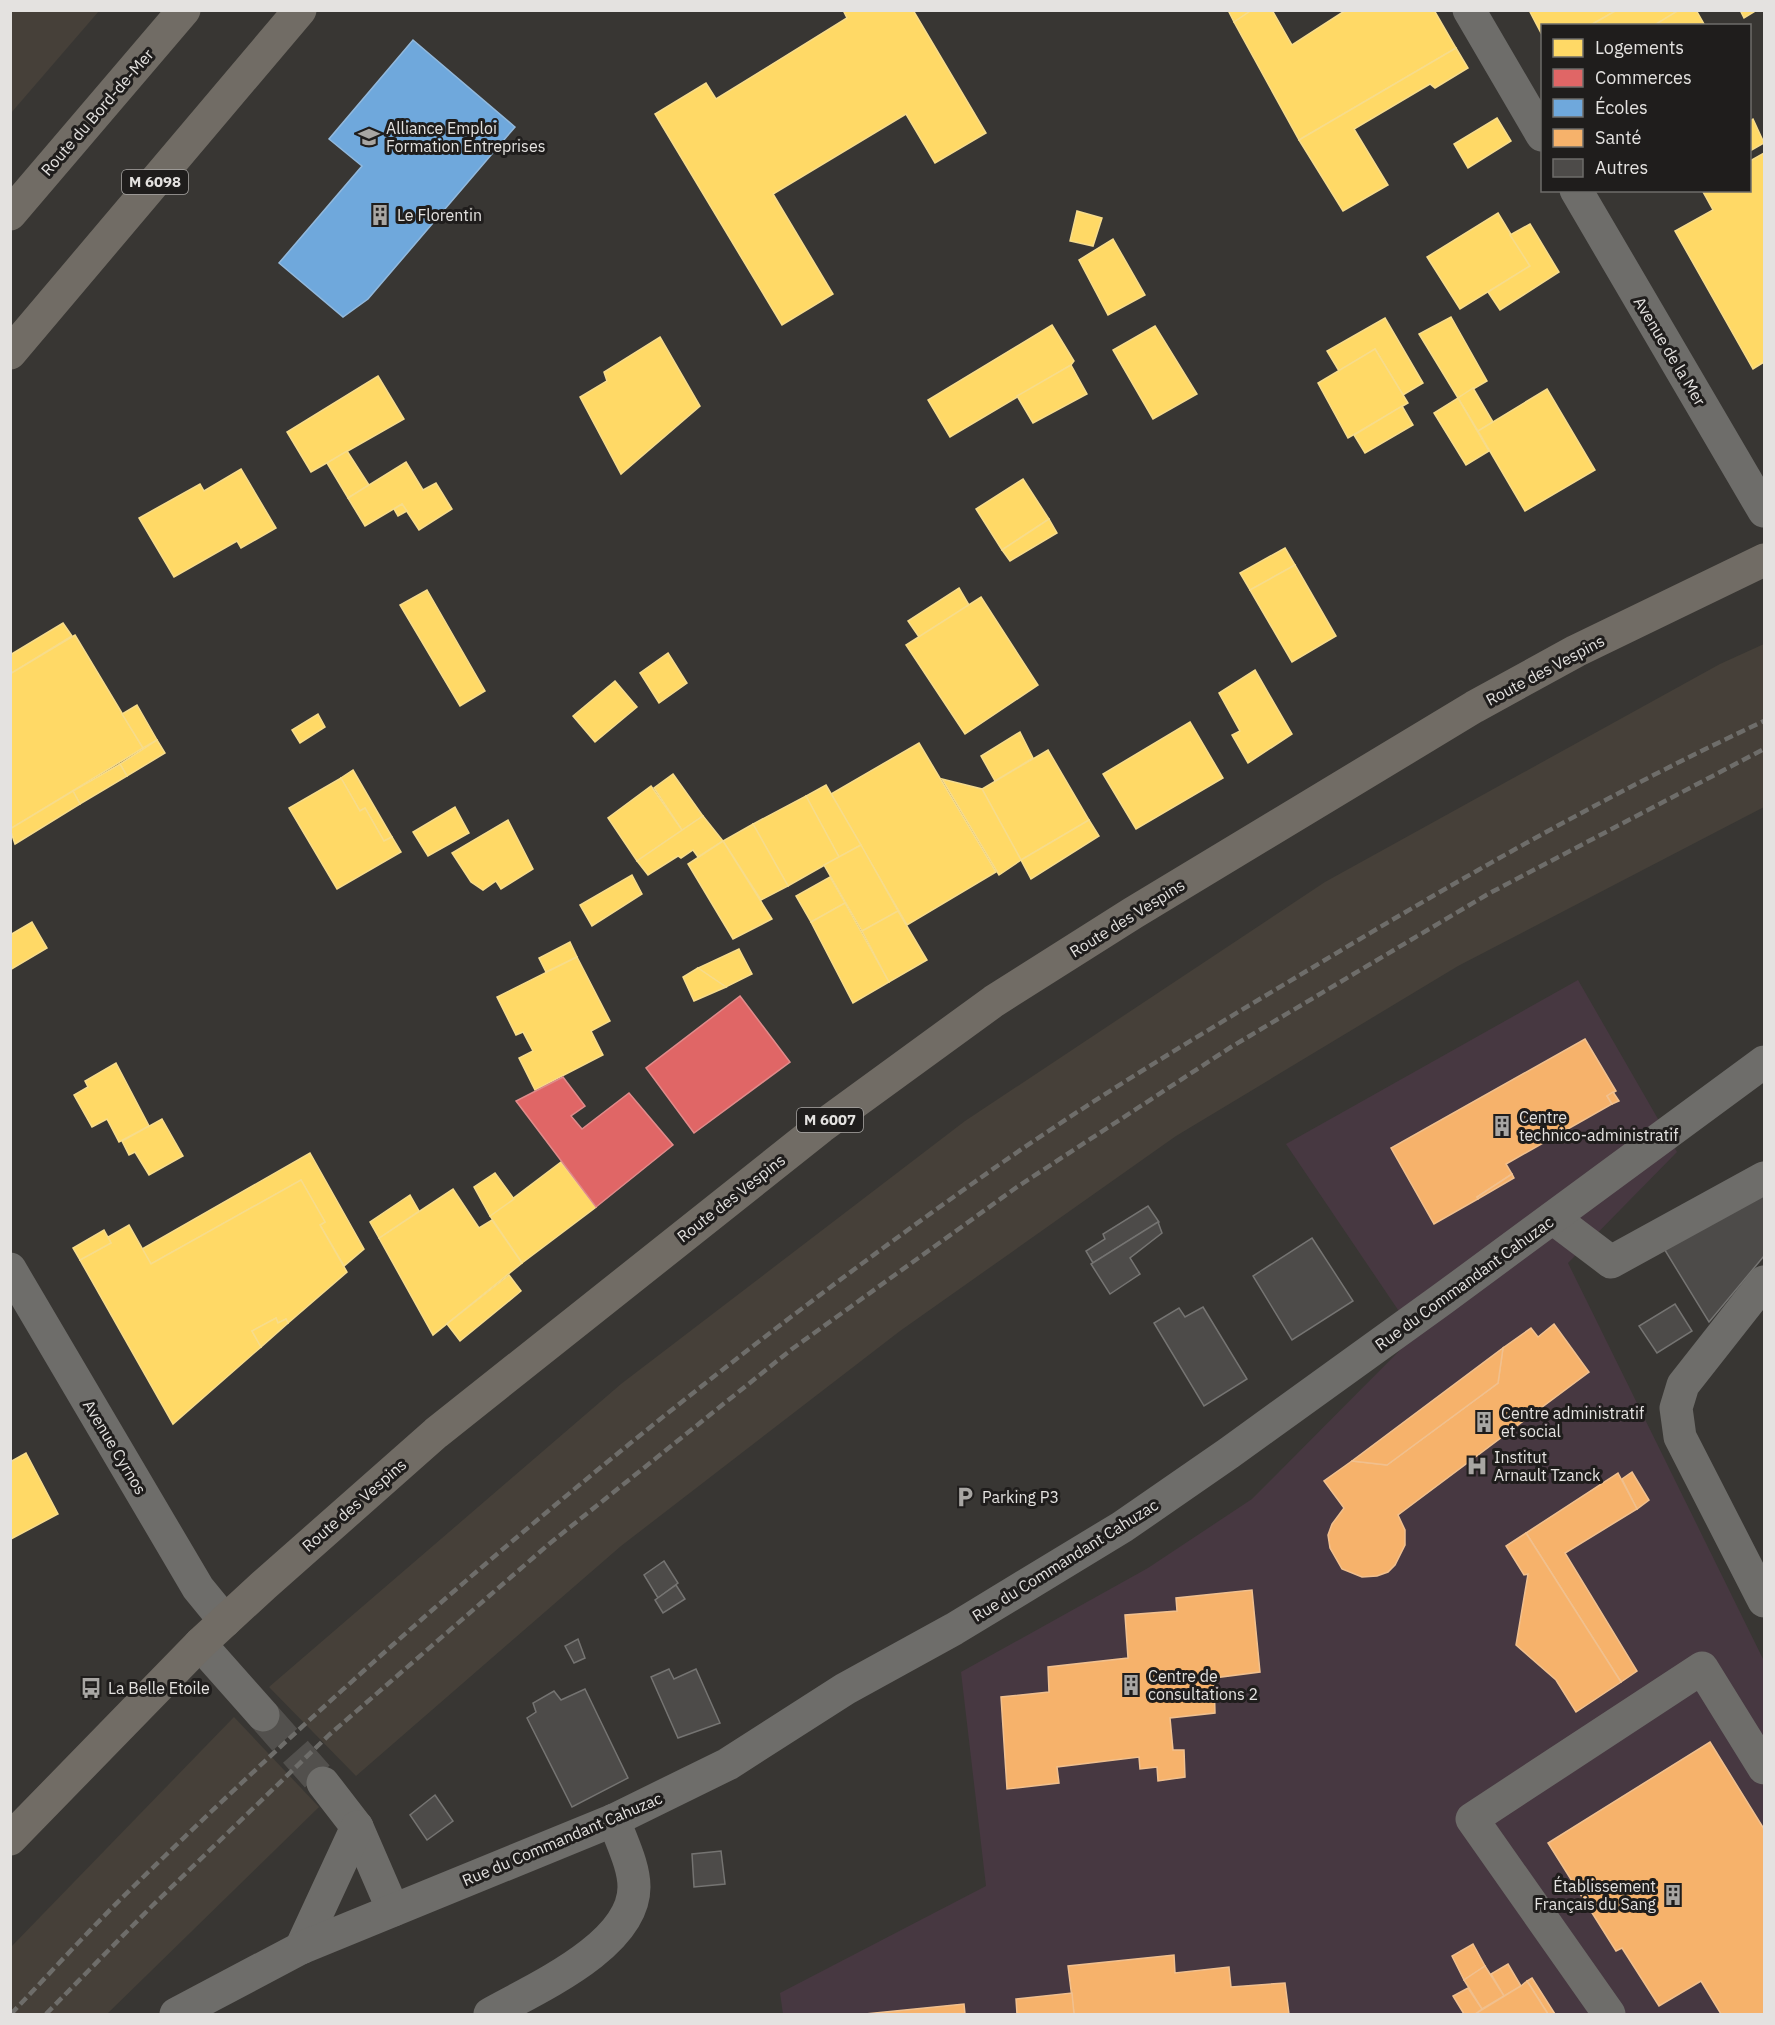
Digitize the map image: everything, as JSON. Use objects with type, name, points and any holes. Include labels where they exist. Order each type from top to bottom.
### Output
[{"type":"main road","name":"Route du Bord-de-Mer","points":[[10,214],[184,10]]},
{"type":"main road","name":"M 6098","points":[[10,353],[300,10]]},
{"type":"main road","name":"Route des Vespins","points":[[10,1839],[200,1644],[445,1425],[821,1127],[994,1001],[1133,913],[1474,707],[1576,651],[1764,560]]},
{"type":"street","points":[[1469,10],[1541,133]]},
{"type":"street","name":"Avenue de la Mer","points":[[1576,192],[1764,511]]},
{"type":"street","name":"Rue du Commandant Cahuzac","points":[[176,2014],[301,1948],[614,1820],[728,1764],[843,1690],[954,1629],[1122,1527],[1553,1218],[1764,1062]]},
{"type":"street","points":[[1553,1218],[1611,1262],[1764,1178]]},
{"type":"street","name":"Avenue Cyrnos","points":[[10,1269],[198,1588],[225,1621]]},
{"type":"street","points":[[1764,1282],[1683,1385],[1676,1408],[1680,1437],[1764,1601]]},
{"type":"street","points":[[200,1644],[263,1715]]},
{"type":"street","points":[[1609,2014],[1472,1819],[1702,1668],[1764,1768]]},
{"type":"street","points":[[323,1783],[357,1827],[393,1910]]},
{"type":"street","points":[[490,2014],[583,1960],[607,1942],[626,1916],[634,1888],[628,1858],[614,1820]]},
{"type":"street","points":[[301,1948],[357,1827]]},
{"type":"shaded area","points":[[10,11],[99,11],[11,113]]},
{"type":"shaded area","points":[[1764,644],[1764,807],[1458,966],[1176,1136],[900,1331],[621,1546],[356,1776],[269,1687],[621,1384],[965,1121],[1325,882],[1720,664]]},
{"type":"shaded area","name":"Institut Arnault Tzanck","points":[[1578,980],[1677,1152],[1568,1263],[1764,1661],[1764,2014],[783,2014],[780,1993],[986,1886],[961,1672],[1148,1568],[1252,1499],[1415,1335],[1286,1144]]},
{"type":"shaded area","points":[[234,1717],[319,1807],[107,2014],[11,2014],[11,1947]]},
{"type":"building: Logements","points":[[843,10],[913,10],[986,133],[935,163],[906,114],[773,194],[833,294],[782,325],[655,114],[706,83],[716,99],[847,18]]},
{"type":"building: Logements","points":[[1228,10],[1252,10],[1234,22]]},
{"type":"building: Logements","points":[[1252,10],[1272,10],[1292,45],[1346,10],[1434,10],[1456,48],[1299,140],[1234,22]]},
{"type":"building: Logements","points":[[1529,10],[1617,10],[1592,24],[1541,24],[1541,33]]},
{"type":"building: Logements","points":[[1617,10],[1679,10],[1657,24],[1592,24]]},
{"type":"building: Logements","points":[[1679,10],[1696,10],[1704,24],[1656,24]]},
{"type":"building: Logements","points":[[1740,10],[1757,10],[1744,18]]},
{"type":"building: Logements","points":[[1456,48],[1468,68],[1435,88],[1430,84],[1354,129],[1388,185],[1343,211],[1299,140]]},
{"type":"building: Logements","points":[[1497,118],[1511,141],[1468,168],[1454,144]]},
{"type":"building: Logements","points":[[1753,119],[1764,143],[1751,150],[1751,120]]},
{"type":"building: Logements","points":[[1764,153],[1764,362],[1753,369],[1675,231],[1713,210],[1703,192],[1751,192],[1751,160]]},
{"type":"building: Logements","points":[[1077,211],[1102,218],[1093,246],[1070,241]]},
{"type":"building: Logements","points":[[1498,213],[1530,266],[1460,309],[1427,257]]},
{"type":"building: Logements","points":[[1530,224],[1559,272],[1500,310],[1488,292],[1530,266],[1510,235]]},
{"type":"building: Logements","points":[[1113,239],[1145,295],[1108,315],[1079,260]]},
{"type":"building: Logements","points":[[1451,317],[1487,381],[1458,398],[1419,334]]},
{"type":"building: Logements","points":[[1385,318],[1423,383],[1403,395],[1375,349],[1339,371],[1327,351]]},
{"type":"building: Logements","points":[[1052,325],[1074,361],[1071,365],[950,437],[928,400]]},
{"type":"building: Logements","points":[[1155,326],[1197,394],[1153,419],[1113,350]]},
{"type":"building: Logements","points":[[660,337],[700,406],[621,474],[580,397],[607,381],[604,372]]},
{"type":"building: Logements","points":[[1375,349],[1408,403],[1348,438],[1318,383]]},
{"type":"building: Logements","points":[[1071,365],[1087,394],[1033,423],[1017,396]]},
{"type":"building: Logements","points":[[378,376],[404,419],[311,472],[287,432]]},
{"type":"building: Logements","points":[[1473,388],[1493,422],[1478,431],[1458,398]]},
{"type":"building: Logements","points":[[1547,389],[1595,470],[1525,511],[1478,431]]},
{"type":"building: Logements","points":[[1458,398],[1489,451],[1466,465],[1434,413]]},
{"type":"building: Logements","points":[[1402,406],[1413,425],[1365,453],[1354,435]]},
{"type":"building: Logements","points":[[347,451],[369,485],[348,498],[327,463]]},
{"type":"building: Logements","points":[[406,462],[423,490],[436,483],[452,509],[419,530],[402,504],[365,526],[348,498]]},
{"type":"building: Logements","points":[[241,469],[276,528],[241,548],[237,541],[174,577],[139,518],[200,484],[204,491]]},
{"type":"building: Logements","points":[[1023,479],[1049,519],[1002,550],[976,509]]},
{"type":"building: Logements","points":[[402,504],[407,511],[398,516],[394,509]]},
{"type":"building: Logements","points":[[1049,519],[1057,533],[1010,561],[1002,550]]},
{"type":"building: Logements","points":[[1285,548],[1295,565],[1250,590],[1240,573]]},
{"type":"building: Logements","points":[[1295,565],[1336,636],[1292,662],[1250,590]]},
{"type":"building: Logements","points":[[959,588],[969,605],[919,637],[908,621]]},
{"type":"building: Logements","points":[[427,590],[485,691],[460,706],[400,605]]},
{"type":"building: Logements","points":[[981,597],[1038,685],[965,734],[906,645]]},
{"type":"building: Logements","points":[[63,623],[72,636],[10,674],[10,655]]},
{"type":"building: Logements","points":[[75,635],[143,748],[10,829],[10,674]]},
{"type":"building: Logements","points":[[668,653],[687,683],[659,703],[640,673]]},
{"type":"building: Logements","points":[[1255,670],[1292,734],[1248,763],[1232,735],[1240,731],[1219,693]]},
{"type":"building: Logements","points":[[615,681],[637,707],[595,742],[573,716]]},
{"type":"building: Logements","points":[[137,705],[157,740],[143,748],[122,714]]},
{"type":"building: Logements","points":[[318,714],[325,727],[300,743],[292,730]]},
{"type":"building: Logements","points":[[1190,722],[1223,778],[1136,829],[1103,774]]},
{"type":"building: Logements","points":[[1020,732],[1033,758],[995,781],[981,756]]},
{"type":"building: Logements","points":[[157,740],[165,753],[127,776],[120,764]]},
{"type":"building: Logements","points":[[919,743],[996,872],[907,925],[831,794]]},
{"type":"building: Logements","points":[[1048,750],[1089,820],[1021,860],[982,789]]},
{"type":"building: Logements","points":[[120,764],[127,776],[80,804],[73,791]]},
{"type":"building: Logements","points":[[353,770],[392,837],[384,841],[365,808],[360,811],[341,778]]},
{"type":"building: Logements","points":[[673,774],[703,816],[682,830],[654,788]]},
{"type":"building: Logements","points":[[341,778],[360,811],[365,808],[384,841],[392,837],[401,852],[337,889],[289,808]]},
{"type":"building: Logements","points":[[942,779],[982,789],[1021,860],[999,875]]},
{"type":"building: Logements","points":[[826,785],[861,845],[839,857],[806,796]]},
{"type":"building: Logements","points":[[651,786],[682,830],[637,861],[608,818]]},
{"type":"building: Logements","points":[[73,791],[80,804],[15,844],[10,829]]},
{"type":"building: Logements","points":[[806,796],[839,857],[788,886],[753,824]]},
{"type":"building: Logements","points":[[455,807],[469,833],[428,856],[413,832]]},
{"type":"building: Logements","points":[[703,816],[723,841],[698,857],[693,850],[681,858],[678,856],[648,875],[637,861]]},
{"type":"building: Logements","points":[[508,820],[533,869],[501,889],[496,881],[483,890],[471,882],[452,853]]},
{"type":"building: Logements","points":[[1089,820],[1099,836],[1031,879],[1021,860]]},
{"type":"building: Logements","points":[[753,824],[788,886],[761,900],[723,841]]},
{"type":"building: Logements","points":[[723,841],[772,919],[733,939],[688,864]]},
{"type":"building: Logements","points":[[861,845],[898,911],[862,931],[824,865]]},
{"type":"building: Logements","points":[[632,875],[642,894],[592,926],[580,905]]},
{"type":"building: Logements","points":[[830,877],[845,903],[811,922],[796,896]]},
{"type":"building: Logements","points":[[845,903],[889,982],[853,1003],[811,922]]},
{"type":"building: Logements","points":[[898,911],[927,960],[889,982],[862,931]]},
{"type":"building: Logements","points":[[32,922],[47,948],[10,970],[10,935]]},
{"type":"building: Logements","points":[[570,942],[577,957],[546,972],[539,958]]},
{"type":"building: Logements","points":[[739,949],[752,974],[726,987],[698,968]]},
{"type":"building: Logements","points":[[577,957],[610,1021],[591,1031],[603,1055],[535,1090],[519,1058],[533,1051],[523,1032],[516,1035],[497,997]]},
{"type":"building: Logements","points":[[698,968],[726,987],[694,1001],[683,977]]},
{"type":"building: Logements","points":[[116,1063],[149,1126],[119,1142],[107,1119],[92,1127],[74,1095],[88,1087],[85,1081]]},
{"type":"building: Logements","points":[[162,1119],[183,1156],[149,1175],[135,1152],[129,1155],[122,1141]]},
{"type":"building: Logements","points":[[310,1153],[364,1249],[344,1266],[320,1225],[325,1222],[301,1180],[151,1264],[142,1249]]},
{"type":"building: Logements","points":[[561,1162],[596,1207],[522,1263],[490,1216]]},
{"type":"building: Logements","points":[[495,1173],[514,1199],[490,1216],[474,1187]]},
{"type":"building: Logements","points":[[301,1180],[325,1222],[320,1225],[347,1272],[288,1323],[286,1319],[278,1323],[276,1318],[252,1331],[261,1347],[173,1424],[80,1260],[111,1243],[108,1237],[129,1225],[151,1264]]},
{"type":"building: Logements","points":[[453,1189],[479,1228],[492,1220],[522,1263],[433,1335],[379,1238]]},
{"type":"building: Logements","points":[[410,1195],[419,1211],[379,1238],[370,1222]]},
{"type":"building: Logements","points":[[104,1230],[111,1243],[80,1260],[73,1248]]},
{"type":"building: Logements","points":[[509,1275],[521,1291],[460,1341],[447,1324]]},
{"type":"building: Logements","points":[[276,1318],[278,1323],[286,1319],[288,1323],[261,1347],[252,1331]]},
{"type":"building: Logements","points":[[26,1453],[58,1514],[11,1539],[10,1462]]},
{"type":"building: Commerces","points":[[740,996],[790,1062],[694,1133],[646,1068]]},
{"type":"building: Commerces","points":[[563,1077],[585,1106],[571,1116],[582,1129],[629,1093],[673,1145],[596,1207],[516,1101]]},
{"type":"building: Écoles","name":"Le Florentin","points":[[413,40],[515,127],[368,299],[343,317],[279,263],[362,166],[329,139]]},
{"type":"building: Santé","name":"Centre technico-administratif","points":[[1585,1039],[1616,1091],[1607,1096],[1612,1104],[1506,1164],[1512,1174],[1477,1197],[1478,1199],[1434,1224],[1391,1148]]},
{"type":"building: Santé","points":[[1613,1092],[1619,1101],[1612,1104],[1607,1096]]},
{"type":"building: Santé","points":[[1512,1174],[1514,1178],[1478,1199],[1477,1197]]},
{"type":"building: Santé","name":"Centre administratif et social","points":[[1554,1324],[1589,1372],[1398,1515],[1405,1530],[1405,1545],[1395,1565],[1388,1572],[1377,1576],[1362,1577],[1342,1569],[1330,1548],[1328,1535],[1332,1524],[1344,1508],[1324,1481],[1352,1461],[1387,1465],[1498,1383],[1503,1348],[1531,1328],[1538,1337]]},
{"type":"building: Santé","points":[[1503,1348],[1498,1383],[1387,1465],[1352,1461]]},
{"type":"building: Santé","points":[[1632,1472],[1649,1500],[1637,1509],[1622,1479]]},
{"type":"building: Santé","points":[[1618,1473],[1637,1509],[1565,1553],[1637,1671],[1621,1682],[1526,1533]]},
{"type":"building: Santé","points":[[1526,1533],[1621,1682],[1576,1712],[1556,1680],[1516,1645],[1528,1574],[1524,1575],[1506,1546]]},
{"type":"building: Santé","name":"Centre de consultations 2","points":[[1252,1590],[1260,1672],[1214,1678],[1215,1713],[1170,1718],[1173,1750],[1184,1750],[1185,1777],[1158,1781],[1157,1767],[1140,1769],[1139,1757],[1057,1767],[1059,1783],[1007,1789],[1001,1697],[1049,1692],[1048,1667],[1128,1658],[1125,1615],[1177,1611],[1176,1598]]},
{"type":"building: Santé","name":"Établissement Français du Sang","points":[[1710,1742],[1764,1829],[1764,2014],[1721,2014],[1701,1981],[1659,2006],[1622,1948],[1616,1951],[1548,1843]]},
{"type":"building: Santé","points":[[1473,1944],[1485,1966],[1464,1980],[1452,1956]]},
{"type":"building: Santé","points":[[1174,1955],[1175,1973],[1229,1967],[1231,1987],[1285,1983],[1289,2014],[1074,2014],[1068,1966]]},
{"type":"building: Santé","points":[[1508,1964],[1521,1986],[1504,1996],[1491,1974]]},
{"type":"building: Santé","points":[[1485,1966],[1504,1996],[1482,2009],[1464,1980]]},
{"type":"building: Santé","points":[[1532,1978],[1555,2014],[1548,2014],[1527,1981]]},
{"type":"building: Santé","points":[[1527,1981],[1548,2014],[1475,2014],[1521,1986]]},
{"type":"building: Santé","points":[[1468,1988],[1482,2009],[1475,2014],[1464,2014],[1453,1996]]},
{"type":"building: Santé","points":[[1072,1993],[1074,2014],[1017,2014],[1016,1999]]},
{"type":"building: Santé","points":[[964,2004],[965,2014],[865,2014]]},
{"type":"building: Autres","points":[[1764,1190],[1764,1256],[1709,1322],[1663,1247]]},
{"type":"building: Autres","points":[[1148,1206],[1159,1222],[1093,1263],[1086,1251],[1105,1239],[1103,1234]]},
{"type":"building: Autres","points":[[1158,1222],[1162,1233],[1130,1258],[1140,1274],[1110,1294],[1091,1264]]},
{"type":"building: Autres","points":[[1312,1238],[1353,1301],[1292,1340],[1253,1276]]},
{"type":"building: Autres","points":[[1675,1304],[1692,1331],[1657,1353],[1639,1326]]},
{"type":"building: Autres","points":[[1203,1307],[1247,1379],[1204,1406],[1154,1323],[1179,1308],[1185,1317]]},
{"type":"building: Autres","points":[[664,1561],[678,1583],[658,1598],[644,1575]]},
{"type":"building: Autres","points":[[676,1585],[685,1599],[663,1613],[655,1600]]},
{"type":"building: Autres","points":[[578,1639],[585,1658],[574,1663],[565,1646]]},
{"type":"building: Autres","points":[[669,1669],[674,1679],[696,1669],[720,1723],[678,1738],[651,1677]]},
{"type":"building: Autres","points":[[585,1689],[628,1778],[572,1807],[527,1718],[536,1712],[533,1703],[554,1691],[561,1700]]},
{"type":"building: Autres","points":[[435,1795],[453,1821],[427,1840],[410,1815]]},
{"type":"building: Autres","points":[[721,1851],[725,1884],[694,1887],[692,1854]]},
{"type":"tunnel","points":[[263,1715],[323,1783]]},
{"type":"railway","points":[[11,2014],[86,1934],[235,1789],[445,1599],[663,1417],[888,1245],[1003,1162],[1200,1035],[1484,867],[1595,806],[1764,721]]},
{"type":"railway","points":[[46,2014],[152,1906],[329,1735],[549,1544],[792,1349],[1017,1187],[1231,1047],[1488,894],[1764,749]]},
{"type":"place","name":"Alliance Emploi Formation Entreprises","points":[[369,137]]},
{"type":"place","name":"Le Florentin","points":[[380,215]]},
{"type":"place","name":"Centre technico-administratif","points":[[1502,1126]]},
{"type":"place","name":"Centre administratif et social","points":[[1484,1422]]},
{"type":"place","name":"Institut Arnault Tzanck","points":[[1477,1466]]},
{"type":"place","name":"Parking P3","points":[[965,1497]]},
{"type":"place","name":"Centre de consultations 2","points":[[1131,1685]]},
{"type":"place","name":"La Belle Etoile","points":[[91,1688]]},
{"type":"place","name":"Établissement Français du Sang","points":[[1673,1895]]}]
